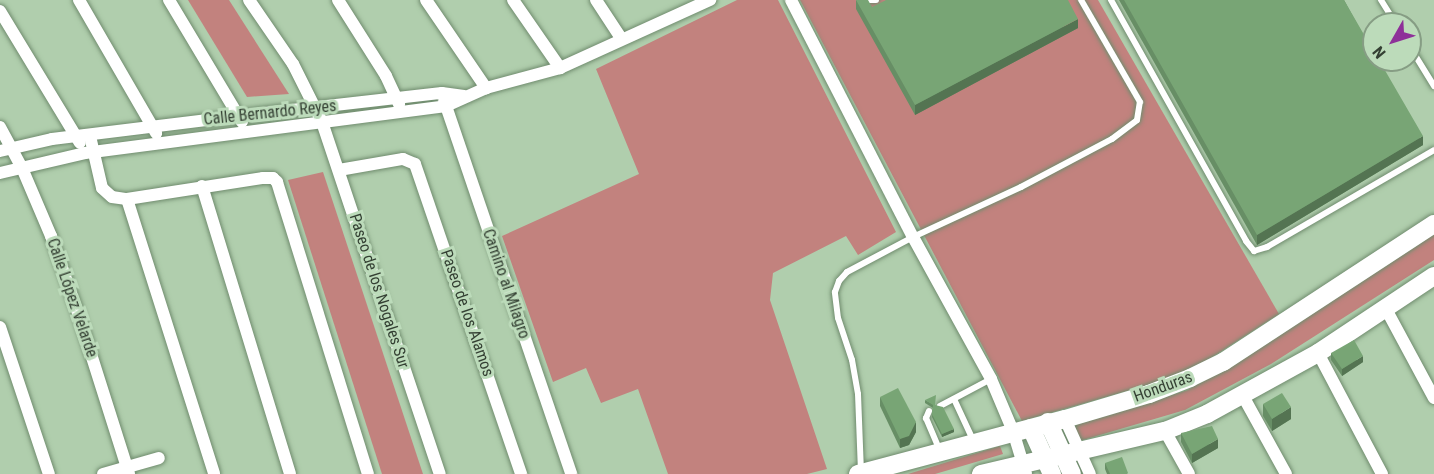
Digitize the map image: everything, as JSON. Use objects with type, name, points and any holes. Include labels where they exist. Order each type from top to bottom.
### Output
[{"type":"street","points":[[79,0],[154,127],[158,143]]},
{"type":"street","points":[[169,0],[247,131]]},
{"type":"street","name":"Paseo de los Nogales Sur","points":[[249,0],[293,64],[322,122],[441,474]]},
{"type":"street","points":[[338,0],[402,111]]},
{"type":"street","points":[[426,0],[486,88]]},
{"type":"street","points":[[513,0],[560,68]]},
{"type":"street","points":[[596,0],[621,39]]},
{"type":"street","name":"Calle Bernardo Reyes","points":[[0,173],[89,152],[402,111],[464,96],[560,68],[686,5],[710,0]]},
{"type":"street","points":[[790,0],[913,237],[991,379],[1022,429],[1072,474]]},
{"type":"street","points":[[0,10],[83,137],[106,193],[112,197],[127,199],[202,186],[273,178],[281,190],[368,474]]},
{"type":"street","name":"Calle Bernardo Reyes","points":[[6,150],[52,139],[239,116],[396,98],[444,99]]},
{"type":"street","name":"Camino al Milagro","points":[[444,99],[571,474]]},
{"type":"street","name":"Calle López Velarde","points":[[0,127],[6,150],[22,168],[51,236],[128,471]]},
{"type":"street","name":"Paseo de los Alamos","points":[[339,170],[403,159],[414,164],[521,474]]},
{"type":"street","points":[[202,186],[290,474]]},
{"type":"street","points":[[127,199],[214,474]]},
{"type":"street","name":"Honduras","points":[[860,474],[1149,394],[1223,362],[1434,224]]},
{"type":"street","points":[[981,474],[1024,470],[1165,431],[1243,396],[1318,353],[1434,276]]},
{"type":"street","points":[[1386,309],[1434,398]]},
{"type":"street","points":[[0,327],[49,474]]},
{"type":"street","points":[[1318,353],[1382,474]]},
{"type":"street","points":[[1243,396],[1286,474]]},
{"type":"street","points":[[1057,420],[1059,460]]},
{"type":"street","points":[[1022,429],[1024,470]]},
{"type":"street","points":[[1165,431],[1189,474]]},
{"type":"street","points":[[103,474],[128,471],[159,458]]},
{"type":"street","points":[[1059,460],[1090,474]]},
{"type":"lane","points":[[868,0],[876,0]]},
{"type":"lane","points":[[860,474],[858,394],[852,360],[838,318],[835,292],[838,281],[847,273],[913,237],[1021,187],[1112,139],[1137,120],[1140,102],[1081,0]]},
{"type":"lane","points":[[1111,0],[1246,241],[1254,251],[1267,247],[1434,150]]},
{"type":"lane","points":[[1422,67],[1434,87]]},
{"type":"lane","points":[[940,406],[991,379]]},
{"type":"lane","points":[[954,399],[974,443]]},
{"type":"lane","points":[[929,411],[926,417],[940,452]]},
{"type":"shaded area","points":[[188,0],[229,0],[289,94],[247,97]]},
{"type":"shaded area","points":[[737,0],[778,0],[896,232],[858,255],[846,236],[773,273],[770,300],[827,469],[807,474],[668,474],[638,389],[601,403],[586,368],[553,382],[502,236],[639,174],[596,69]]},
{"type":"shaded area","points":[[800,0],[1098,0],[1279,314],[1186,374],[1022,421]]},
{"type":"shaded area","points":[[323,172],[423,474],[382,474],[288,180]]},
{"type":"shaded area","points":[[1434,231],[1434,260],[1271,364],[1185,410],[1076,442],[1072,426],[1188,390]]},
{"type":"shaded area","points":[[1000,446],[1003,454],[935,474],[908,474]]},
{"type":"building","points":[[856,0],[868,0],[872,7],[886,0],[1068,0],[1078,19],[915,105]]},
{"type":"building","points":[[1124,0],[1344,0],[1362,31],[1362,72],[1386,72],[1423,136],[1257,235]]},
{"type":"building","points":[[1354,340],[1363,356],[1342,369],[1331,353]]},
{"type":"building","points":[[898,388],[916,422],[909,436],[900,439],[880,397]]},
{"type":"building","points":[[1282,393],[1291,407],[1272,419],[1263,404]]},
{"type":"building","points":[[936,395],[935,405],[943,407],[954,429],[942,434],[932,414],[933,405],[925,400]]},
{"type":"building","points":[[1212,426],[1218,439],[1192,454],[1181,433]]},
{"type":"building","points":[[1122,457],[1128,473],[1110,474],[1105,463]]}]
